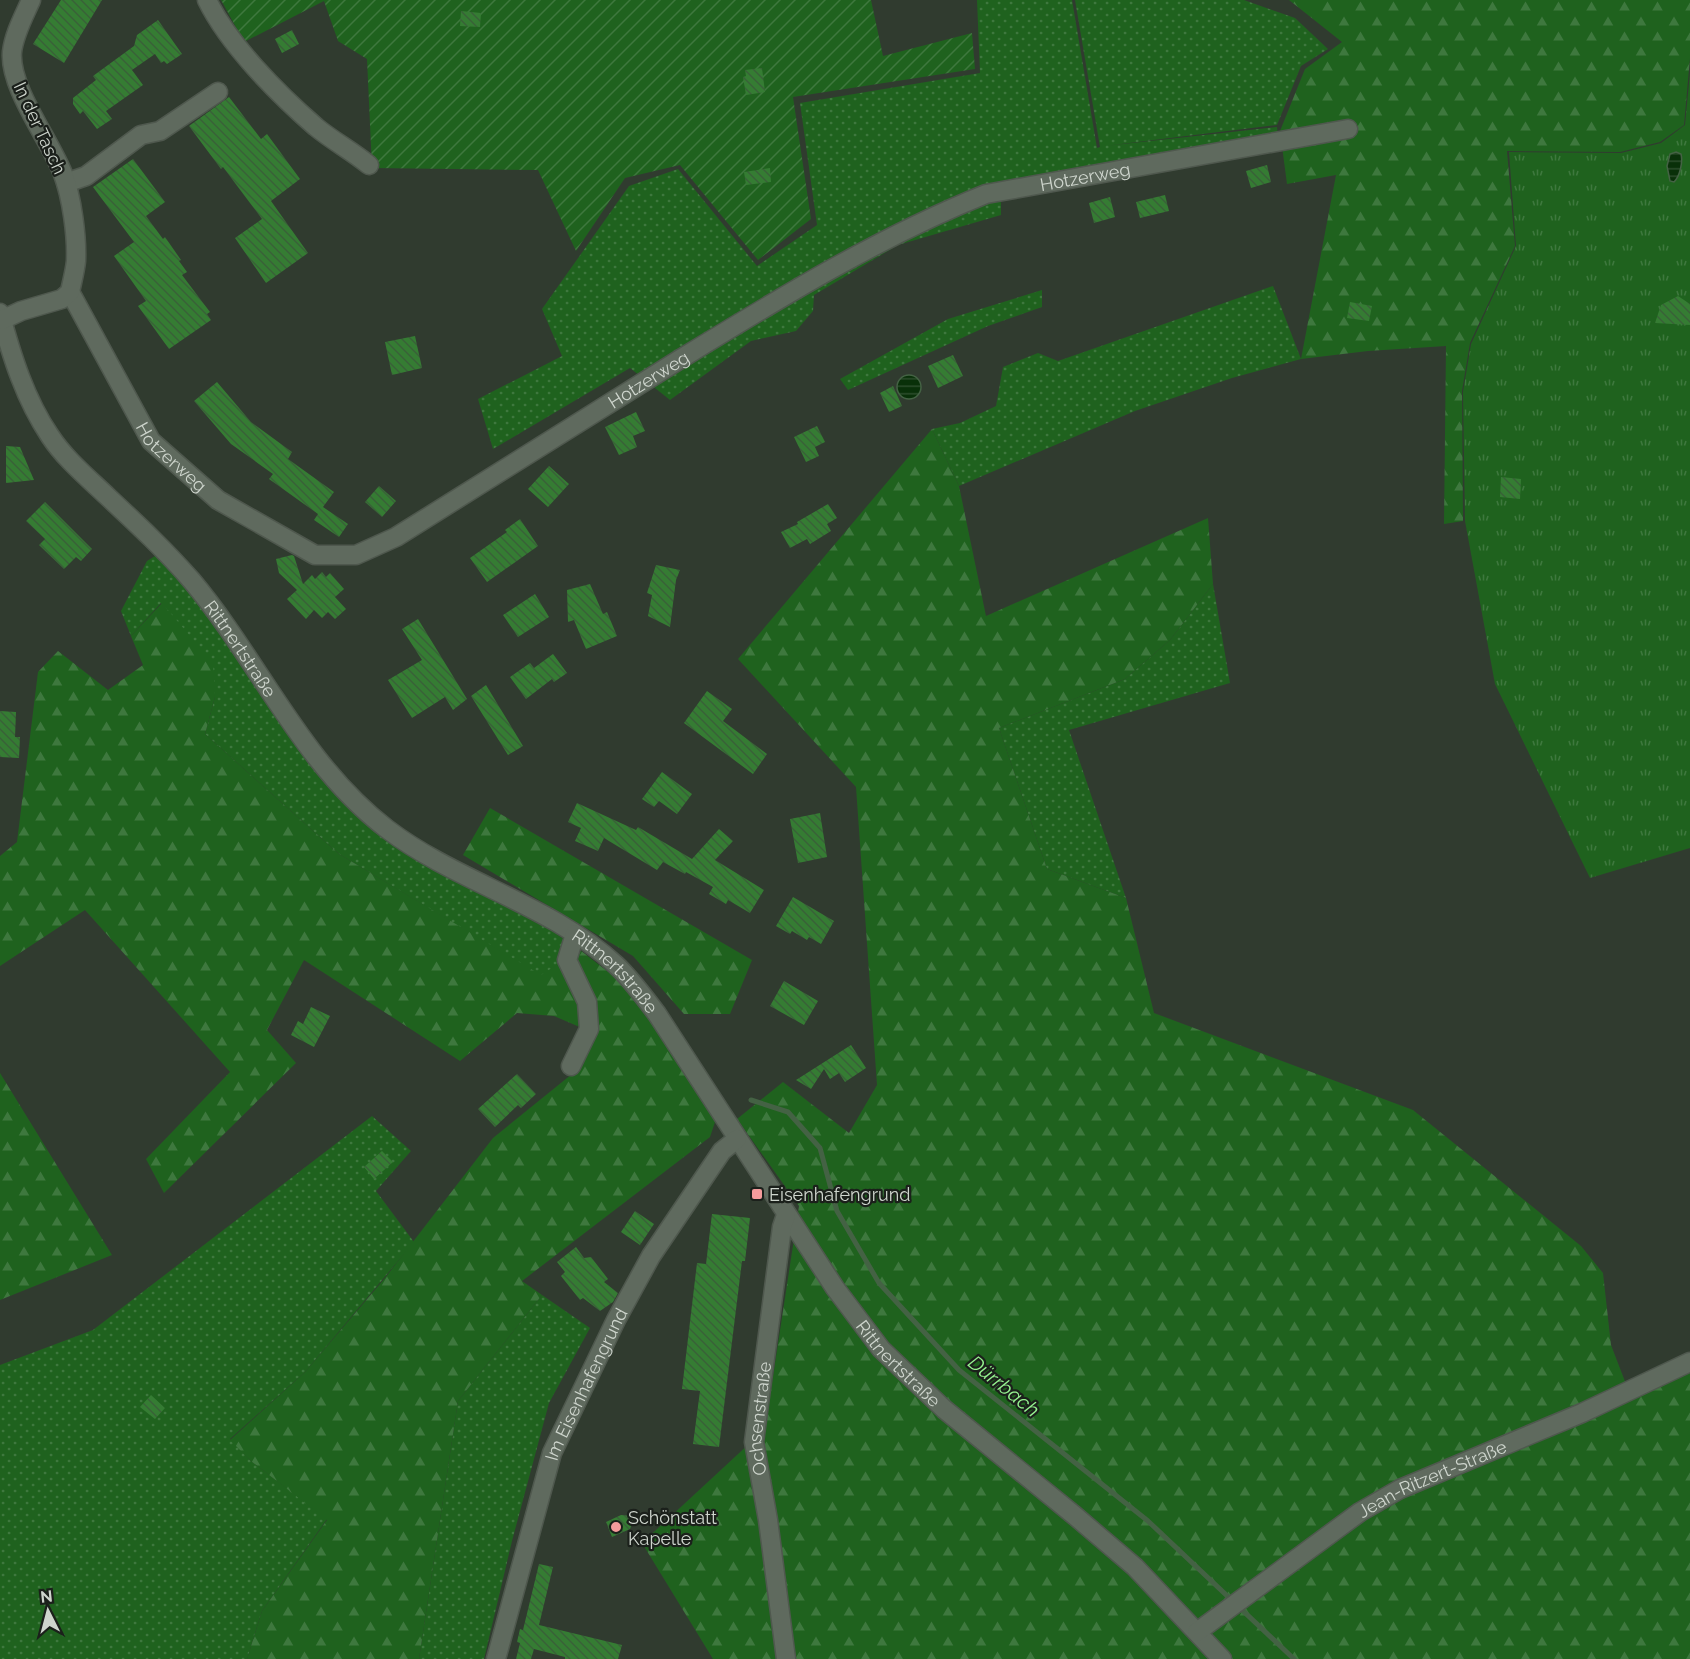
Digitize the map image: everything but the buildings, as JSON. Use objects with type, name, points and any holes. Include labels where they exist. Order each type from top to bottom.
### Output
[{"type":"street","name":"In der Tasch","points":[[31,0],[17,32],[12,52],[13,66],[20,90],[64,175],[73,217],[76,260],[70,292]]},
{"type":"street","points":[[207,0],[217,20],[260,71],[317,128],[369,165]]},
{"type":"street","points":[[66,183],[86,176],[141,135],[160,131],[218,92]]},
{"type":"street","name":"Hotzerweg","points":[[70,292],[152,441],[218,500],[315,555],[356,555],[396,537],[756,313],[846,261],[932,216],[986,194],[1347,129]]},
{"type":"street","points":[[1,317],[62,299],[70,292]]},
{"type":"street","name":"Rittnertstraße","points":[[1,317],[22,385],[36,414],[52,439],[74,464],[192,581],[336,781],[387,829],[414,847],[547,917],[616,966],[638,988],[681,1049],[786,1215],[862,1324],[903,1371],[944,1409],[1135,1568],[1222,1659]]},
{"type":"street","points":[[571,1066],[589,1029],[587,1002],[567,960],[574,934]]},
{"type":"street","name":"Im Eisenhafengrund","points":[[496,1659],[552,1453],[616,1320],[651,1256],[722,1151],[737,1139]]},
{"type":"street","name":"Ochsenstraße","points":[[786,1215],[782,1227],[754,1442],[768,1520],[786,1659]]},
{"type":"street","name":"Jean-Ritzert-Straße","points":[[1197,1632],[1360,1512],[1400,1489],[1582,1413],[1690,1362]]},
{"type":"green space","points":[[221,0],[871,0],[883,56],[972,33],[975,69],[793,97],[811,219],[758,260],[680,165],[625,178],[576,251],[538,170],[372,168],[367,59],[338,41],[324,1],[244,42]]},
{"type":"green space","points":[[977,0],[1072,0],[1097,148],[1100,147],[1075,0],[1244,0],[1295,18],[1328,49],[1301,66],[1277,125],[1105,146],[1277,127],[1278,138],[1001,182],[1001,215],[898,245],[814,295],[813,311],[796,331],[751,341],[670,400],[630,368],[493,449],[478,399],[562,356],[542,309],[629,186],[678,169],[757,266],[817,225],[800,103],[980,73]]},
{"type":"green space","points":[[1289,0],[1690,0],[1690,58],[1684,125],[1660,142],[1620,152],[1507,151],[1515,246],[1470,343],[1462,391],[1463,521],[1444,524],[1446,346],[1368,351],[1301,359],[1336,175],[1287,184],[1280,131],[1305,69],[1342,42]]},
{"type":"green space","points":[[1690,73],[1690,848],[1590,878],[1495,684],[1465,521],[1463,392],[1471,344],[1516,246],[1509,152],[1621,153],[1661,143],[1685,125]]},
{"type":"green space","points":[[1273,286],[1301,359],[1232,378],[1135,411],[959,486],[932,429],[960,423],[996,406],[1003,367],[1038,353],[1058,361]]},
{"type":"green space","points":[[1042,290],[1042,307],[988,326],[848,390],[840,379],[948,319]]},
{"type":"green space","points":[[932,429],[959,486],[986,616],[1208,518],[1213,584],[1170,640],[1125,679],[999,728],[1047,869],[1126,898],[1154,1013],[1413,1110],[1581,1246],[1603,1273],[1611,1345],[1631,1397],[1690,1369],[1690,1659],[713,1659],[642,1543],[765,1429],[799,1206],[737,1119],[783,1082],[849,1133],[877,1085],[856,787],[738,659]]},
{"type":"green space","points":[[155,556],[201,607],[275,714],[334,792],[375,832],[446,875],[552,931],[580,950],[541,976],[339,854],[205,734],[215,697],[161,603],[131,636],[121,611],[147,561]]},
{"type":"green space","points":[[1213,584],[1230,683],[1069,730],[1126,898],[1047,869],[999,728],[1125,679],[1170,640]]},
{"type":"green space","points":[[162,603],[213,663],[215,697],[205,734],[339,854],[541,975],[580,950],[625,985],[717,1116],[710,1137],[522,1281],[542,1295],[458,1401],[419,1659],[247,1659],[262,1611],[327,1520],[251,1461],[230,1440],[305,1372],[385,1278],[493,1138],[572,1074],[596,1034],[554,1016],[517,1013],[460,1061],[304,960],[267,1030],[296,1063],[164,1193],[146,1159],[230,1072],[85,910],[0,966],[0,856],[17,842],[38,672],[58,651],[108,690],[143,665],[131,636]]},
{"type":"green space","points":[[490,808],[752,960],[730,1014],[684,1014],[633,956],[463,855]]},
{"type":"green space","points":[[0,1073],[112,1255],[0,1300]]},
{"type":"green space","points":[[372,1116],[411,1151],[376,1191],[414,1242],[305,1372],[230,1439],[251,1461],[327,1519],[262,1611],[247,1659],[0,1659],[0,1365],[93,1330]]},
{"type":"green space","points":[[542,1295],[590,1328],[549,1403],[512,1541],[484,1659],[419,1659],[458,1401]]},
{"type":"shaded area","points":[[1676,152],[1681,154],[1682,161],[1674,182],[1670,181],[1667,166],[1670,154]]},
{"type":"shaded area","points":[[909,375],[918,378],[921,387],[918,396],[909,399],[900,396],[897,387],[900,378]]},
{"type":"waterway","name":"Dürrbach","points":[[751,1100],[788,1112],[820,1148],[837,1211],[879,1283],[959,1370],[1148,1521],[1294,1659]]},
{"type":"place","name":"Eisenhafengrund","points":[[757,1194]]},
{"type":"place","name":"Schönstatt Kapelle","points":[[616,1527]]}]
